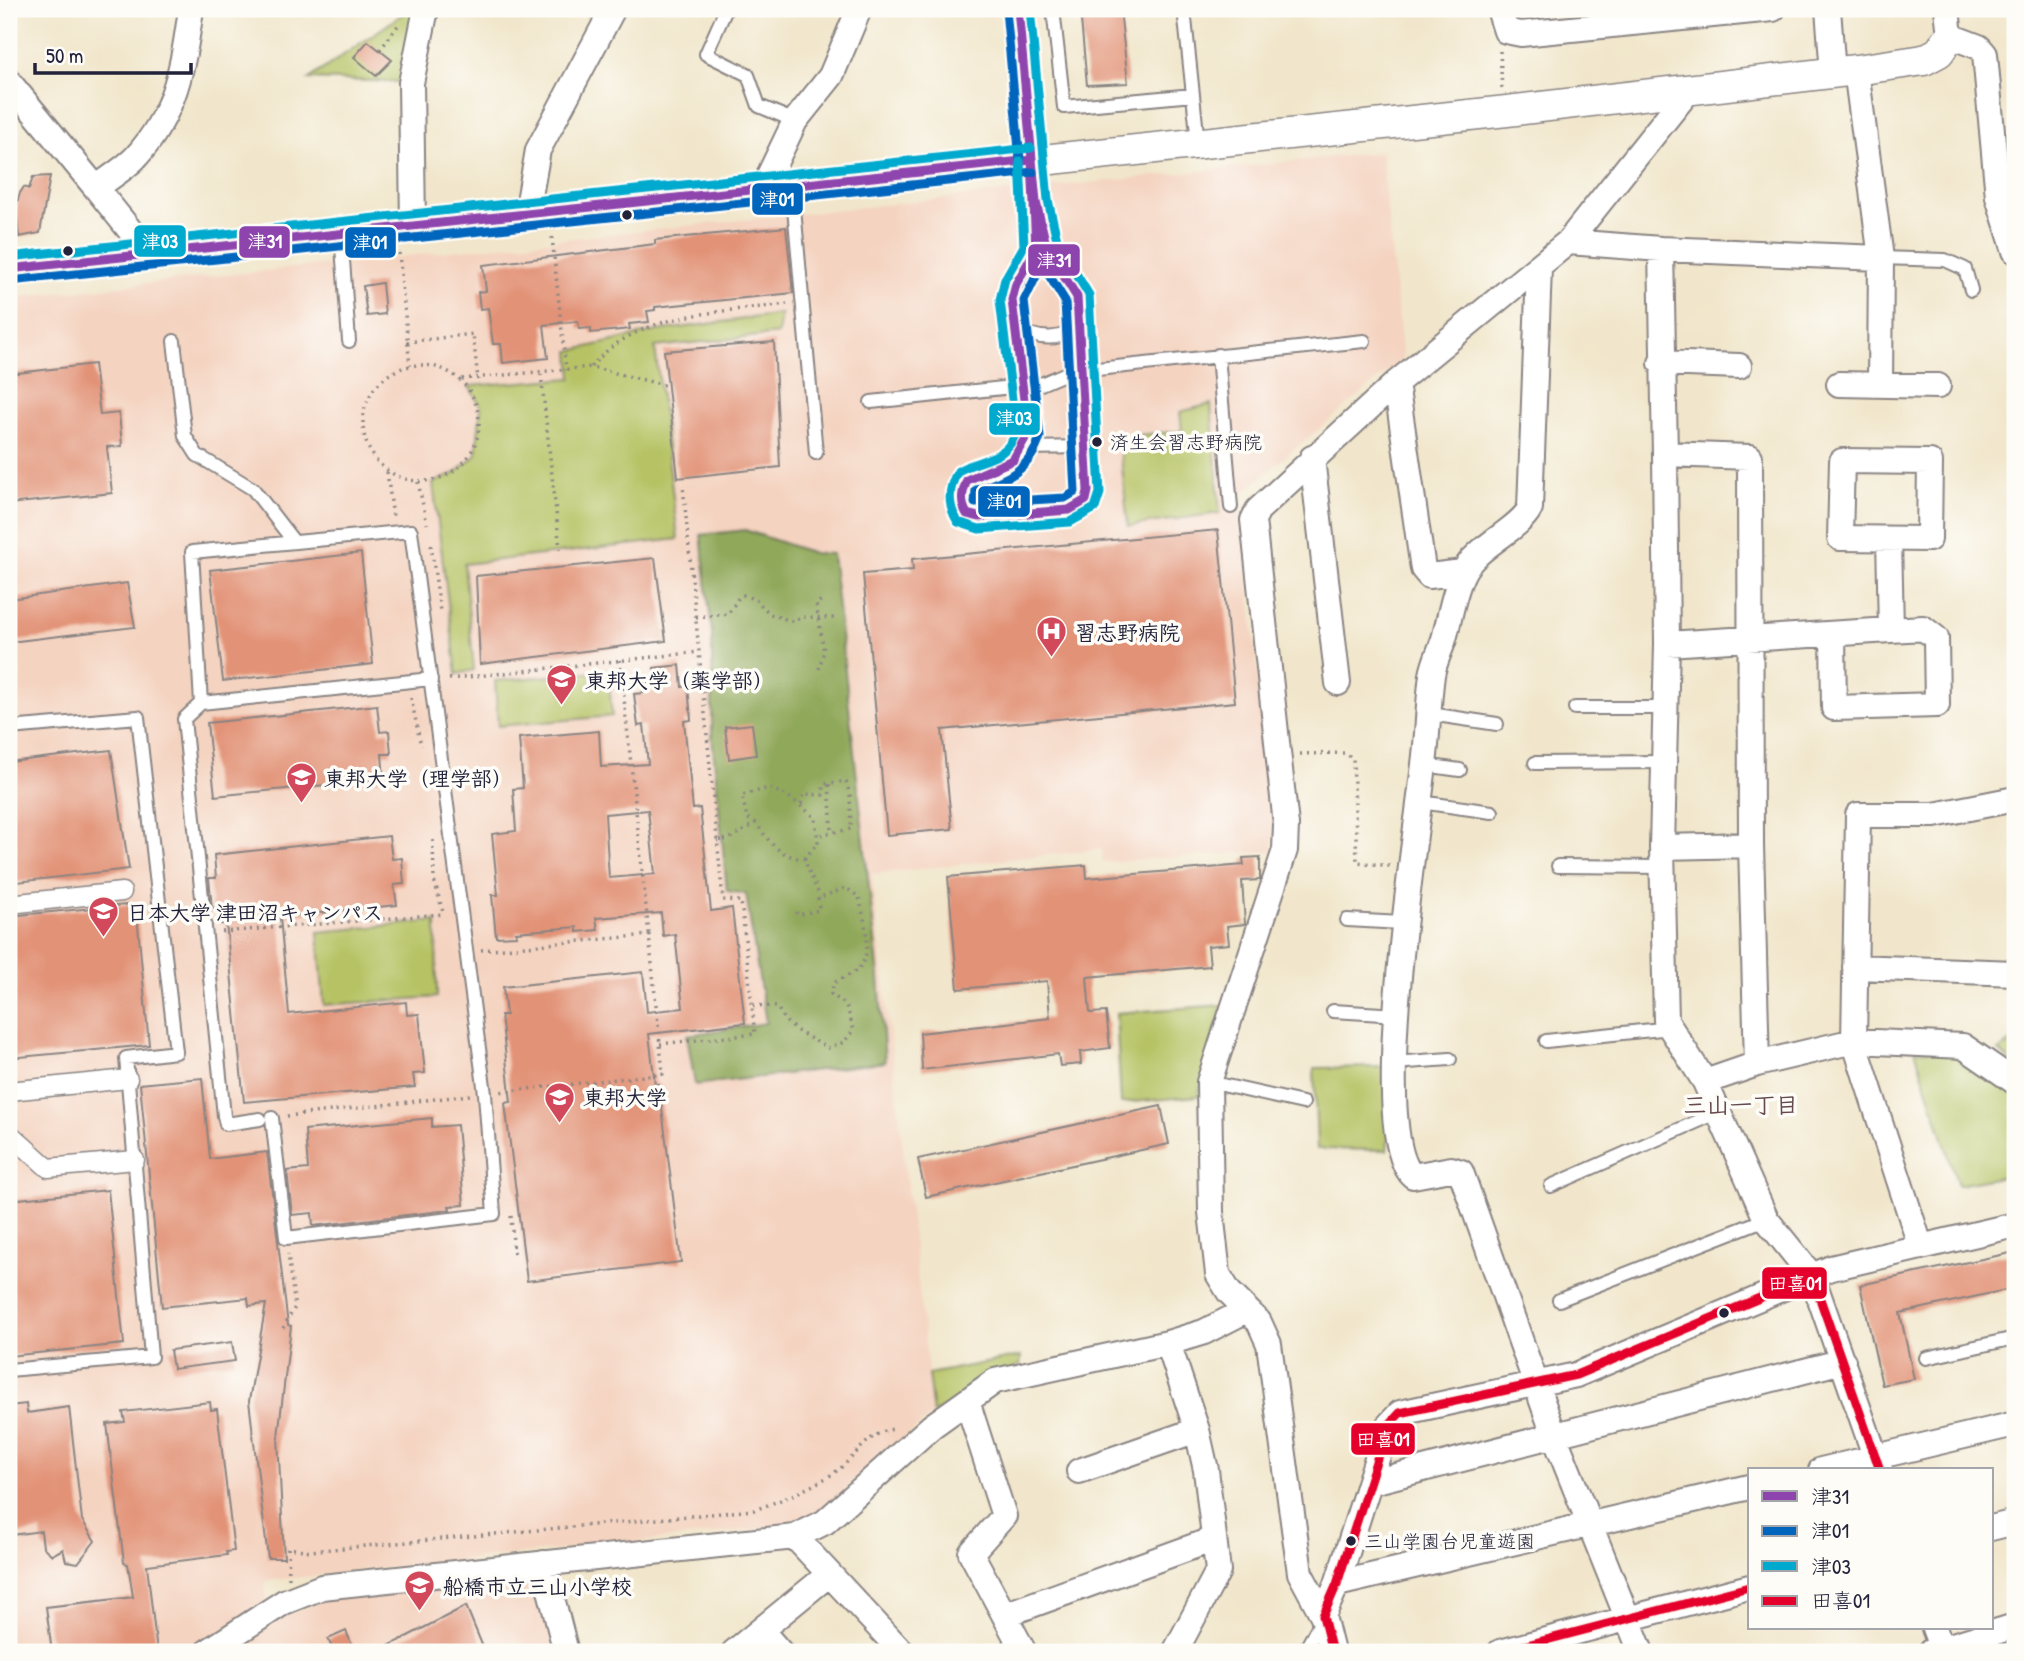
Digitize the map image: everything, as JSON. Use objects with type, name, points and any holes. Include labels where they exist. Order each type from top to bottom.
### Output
[{"type":"street","points":[[96,188],[134,159],[171,104],[182,72],[191,9]]},
{"type":"street","points":[[413,225],[411,83],[426,9]]},
{"type":"street","points":[[527,213],[538,150],[613,9]]},
{"type":"street","points":[[777,187],[794,121],[831,76],[859,9]]},
{"type":"street","points":[[1018,9],[1032,160]]},
{"type":"street","points":[[1503,20],[1521,34],[1773,9]]},
{"type":"street","points":[[1828,9],[1845,71],[1881,258],[1880,385]]},
{"type":"street","points":[[9,269],[1507,111],[1845,71],[1924,60],[1940,52],[1949,22],[1985,54],[1998,197],[2015,251]]},
{"type":"street","points":[[9,82],[133,234],[136,257]]},
{"type":"street","points":[[1332,1652],[1323,1616],[1300,1573],[1269,1344],[1259,1322],[1229,1292],[1218,1273],[1211,1212],[1209,1082],[1285,850],[1286,825],[1253,520],[1258,510],[1312,458],[1396,383],[1568,242],[1689,90]]},
{"type":"street","points":[[1568,242],[1661,249],[1881,258]]},
{"type":"street","points":[[1661,249],[1667,644],[1663,857],[1667,1021],[1705,1082],[1766,1219],[1812,1276],[1878,1464]]},
{"type":"street","points":[[1539,268],[1530,508],[1525,518],[1500,534],[1463,572],[1433,672],[1420,802],[1402,923],[1393,1063],[1396,1122],[1406,1170],[1413,1176],[1451,1169],[1461,1172],[1536,1386],[1641,1652]]},
{"type":"street","points":[[1661,363],[1739,366]]},
{"type":"street","points":[[1396,383],[1423,569],[1429,576],[1463,572]]},
{"type":"street","points":[[1839,384],[1938,386]]},
{"type":"street","points":[[1665,454],[1750,457],[1751,845],[1757,1064]]},
{"type":"street","points":[[1312,458],[1338,683]]},
{"type":"street","points":[[1842,461],[1930,462],[1929,539],[1889,539],[1840,538],[1842,461]]},
{"type":"street","points":[[1889,539],[1891,629]]},
{"type":"street","points":[[1667,644],[1923,628],[1936,638],[1937,705],[1834,708],[1833,634]]},
{"type":"street","points":[[1920,1245],[1854,1041],[1858,815],[1934,815],[2015,799]]},
{"type":"street","points":[[1663,857],[1751,845]]},
{"type":"street","points":[[9,904],[122,892]]},
{"type":"street","points":[[1855,967],[2015,973]]},
{"type":"street","points":[[1705,1082],[1757,1064],[1854,1041],[1963,1046],[2015,1082]]},
{"type":"street","points":[[9,1091],[128,1079]]},
{"type":"street","points":[[9,1133],[48,1168],[135,1160]]},
{"type":"street","points":[[1323,1616],[1337,1584],[1387,1427],[1400,1413],[1536,1386],[1576,1375],[1812,1276],[1920,1245],[2015,1225]]},
{"type":"street","points":[[207,1652],[273,1608],[322,1587],[795,1537],[825,1521],[932,1426],[995,1381],[1168,1343],[1204,1332],[1247,1310]]},
{"type":"street","points":[[1168,1343],[1197,1430],[1206,1470],[1219,1571],[1175,1652]]},
{"type":"street","points":[[1368,1483],[1843,1361]]},
{"type":"street","points":[[967,1401],[1004,1517],[971,1553],[1024,1652]]},
{"type":"street","points":[[1840,1468],[1878,1464],[2015,1424]]},
{"type":"street","points":[[1079,1471],[1197,1430]]},
{"type":"street","points":[[1337,1584],[1748,1487]]},
{"type":"street","points":[[1993,1528],[2015,1522]]},
{"type":"street","points":[[795,1537],[902,1652]]},
{"type":"street","points":[[1004,1615],[1213,1539]]},
{"type":"street","points":[[543,1563],[566,1652]]},
{"type":"street","points":[[734,1652],[828,1575]]},
{"type":"street","points":[[1500,1652],[1748,1587]]},
{"type":"street","points":[[1937,1645],[2015,1626]]},
{"type":"street","points":[[761,1630],[780,1652]]},
{"type":"lane","points":[[726,9],[706,54],[748,75],[760,106],[794,121]]},
{"type":"lane","points":[[1054,9],[1064,107],[1193,95]]},
{"type":"lane","points":[[1184,9],[1198,143]]},
{"type":"lane","points":[[1032,160],[1047,249],[1077,297],[1088,491],[1086,500],[1069,510],[979,517],[967,514],[961,506],[961,493],[967,480],[1005,468],[1018,459],[1025,448],[1028,433],[1012,300],[1016,284],[1037,249],[1032,160]]},
{"type":"lane","points":[[777,187],[816,453]]},
{"type":"lane","points":[[341,233],[349,341]]},
{"type":"lane","points":[[1881,258],[1945,260],[1965,269],[1972,290]]},
{"type":"lane","points":[[1015,326],[1026,334],[1044,338],[1066,333],[1075,327],[1078,318]]},
{"type":"lane","points":[[174,341],[185,436],[197,455],[253,488],[294,542]]},
{"type":"lane","points":[[871,402],[1023,386],[1080,371],[1364,341]]},
{"type":"lane","points":[[1218,355],[1231,507]]},
{"type":"lane","points":[[1025,448],[1086,447]]},
{"type":"lane","points":[[201,702],[192,552],[411,531],[431,679],[485,1094],[494,1214],[286,1238],[266,1118],[226,1124],[184,719],[201,702],[431,679]]},
{"type":"lane","points":[[1575,708],[1665,708]]},
{"type":"lane","points":[[1430,714],[1497,724]]},
{"type":"lane","points":[[9,728],[138,717],[176,1052],[126,1058],[151,1357],[9,1370]]},
{"type":"lane","points":[[1535,762],[1664,762]]},
{"type":"lane","points":[[1424,765],[1460,769]]},
{"type":"lane","points":[[1420,802],[1492,812]]},
{"type":"lane","points":[[1558,866],[1663,857]]},
{"type":"lane","points":[[1347,920],[1402,923]]},
{"type":"lane","points":[[1333,1011],[1398,1015]]},
{"type":"lane","points":[[1546,1041],[1671,1028]]},
{"type":"lane","points":[[1393,1063],[1450,1059]]},
{"type":"lane","points":[[1209,1082],[1303,1102]]},
{"type":"lane","points":[[1551,1186],[1719,1112]]},
{"type":"lane","points":[[1559,1300],[1766,1219]]},
{"type":"lane","points":[[1926,1358],[2015,1338]]},
{"type":"lane","points":[[1304,1652],[1323,1616]]},
{"type":"path","points":[[380,50],[403,19]]},
{"type":"path","points":[[1503,20],[1500,47],[1507,111]]},
{"type":"path","points":[[552,235],[566,370]]},
{"type":"path","points":[[399,253],[410,366]]},
{"type":"path","points":[[592,367],[607,348],[640,330],[673,320],[787,304]]},
{"type":"path","points":[[407,342],[473,334],[478,380]]},
{"type":"path","points":[[462,379],[476,402],[478,433],[475,446],[463,463],[440,478],[418,482],[404,480],[383,469],[372,456],[364,436],[363,415],[370,394],[381,379],[410,366],[436,366],[462,379],[478,380],[592,367],[664,385]]},
{"type":"path","points":[[541,374],[560,549]]},
{"type":"path","points":[[660,1044],[755,1034],[741,901],[723,900],[683,486]]},
{"type":"path","points":[[696,617],[728,614],[739,597],[744,595],[756,600],[770,614],[792,621],[803,617],[834,618]]},
{"type":"path","points":[[818,669],[824,651],[816,604],[823,599]]},
{"type":"path","points":[[449,679],[699,652]]},
{"type":"path","points":[[266,1118],[663,1074],[620,660]]},
{"type":"path","points":[[1278,755],[1349,754],[1353,758],[1357,862],[1410,868]]},
{"type":"path","points":[[801,804],[804,794],[823,794],[824,784],[846,781],[852,818],[851,829],[818,835]]},
{"type":"path","points":[[829,784],[832,832]]},
{"type":"path","points":[[769,788],[801,804],[814,817],[818,842],[804,859],[785,856],[766,839],[756,823],[747,818],[742,795],[769,788]]},
{"type":"path","points":[[716,841],[729,839],[756,823]]},
{"type":"path","points":[[795,911],[798,915],[819,910],[820,897],[804,859]]},
{"type":"path","points":[[753,1005],[778,1007],[780,1014],[792,1024],[797,1034],[828,1048],[844,1042],[854,1030],[846,1005],[831,994],[834,983],[858,970],[864,954],[866,932],[859,897],[846,888],[820,897]]},
{"type":"path","points":[[207,933],[443,914]]},
{"type":"path","points":[[481,950],[649,934]]},
{"type":"path","points":[[283,1328],[295,1307],[286,1238]]},
{"type":"path","points":[[289,1580],[288,1548],[312,1551],[754,1510],[796,1495],[836,1471],[879,1431],[898,1429]]},
{"type":"path","points":[[549,1529],[550,1537]]},
{"type":"shaded area","points":[[1381,152],[1403,359],[1240,495],[1273,824],[1273,851],[1103,862],[1102,849],[872,874],[933,1414],[821,1510],[789,1526],[266,1581],[266,1600],[192,1652],[9,1652],[9,298]]},
{"type":"shaded area","name":"船橋市立三山小学校","points":[[521,1576],[536,1579],[558,1652],[228,1652],[280,1618],[328,1598]]},
{"type":"green space","points":[[410,9],[421,9],[405,82],[309,79]]},
{"type":"green space","points":[[781,314],[778,334],[655,347],[678,539],[464,564],[474,670],[457,674],[433,483],[456,473],[476,455],[481,407],[469,386],[572,378],[570,351],[657,331]]},
{"type":"green space","points":[[1211,404],[1220,513],[1128,526],[1119,437],[1182,431],[1180,412]]},
{"type":"green space","points":[[745,530],[813,553],[832,554],[879,976],[885,1062],[695,1085],[687,1035],[766,1023],[746,894],[727,891],[712,736],[712,634],[701,535]]},
{"type":"green space","points":[[608,671],[612,716],[498,726],[495,681]]},
{"type":"green space","points":[[436,921],[437,997],[324,1005],[318,932]]},
{"type":"green space","points":[[1223,1005],[1198,1096],[1121,1103],[1116,1013]]},
{"type":"green space","points":[[2015,1039],[2015,1066],[1999,1051]]},
{"type":"green space","points":[[1915,1050],[1956,1052],[2015,1092],[2015,1174],[1958,1185]]},
{"type":"green space","points":[[1385,1067],[1390,1125],[1387,1150],[1317,1149],[1314,1068]]},
{"type":"green space","points":[[1021,1356],[1020,1365],[933,1414],[928,1374]]},
{"type":"building","points":[[1080,9],[1120,9],[1128,83],[1087,85]]},
{"type":"building","points":[[368,41],[392,60],[376,76],[354,57]]},
{"type":"building","points":[[50,176],[40,233],[19,237],[16,207],[20,193],[24,187],[29,189],[33,177]]},
{"type":"building","points":[[786,227],[793,293],[655,307],[655,310],[647,311],[649,322],[629,324],[630,329],[591,333],[591,328],[579,329],[578,321],[544,325],[548,358],[503,363],[501,344],[493,344],[488,308],[480,309],[478,292],[486,291],[483,265],[655,244],[655,240]]},
{"type":"building","points":[[382,283],[385,314],[367,316],[363,286]]},
{"type":"building","points":[[774,342],[780,467],[678,478],[664,351]]},
{"type":"building","points":[[94,364],[100,415],[119,413],[122,446],[107,447],[112,493],[9,504],[9,374]]},
{"type":"building","points":[[1218,530],[1235,702],[942,730],[952,829],[887,835],[863,574],[913,570],[912,559]]},
{"type":"building","points":[[361,553],[373,664],[223,681],[210,570]]},
{"type":"building","points":[[655,558],[666,641],[480,664],[476,576]]},
{"type":"building","points":[[127,583],[135,627],[9,642],[9,599]]},
{"type":"building","points":[[680,665],[682,687],[688,686],[691,720],[684,721],[693,809],[700,808],[711,911],[732,908],[745,1023],[649,1034],[655,1085],[659,1084],[681,1262],[527,1281],[505,1103],[511,1102],[501,1015],[506,1015],[503,987],[643,972],[647,1012],[683,1008],[675,934],[663,936],[661,913],[596,918],[598,930],[577,932],[577,927],[516,932],[517,936],[496,937],[492,895],[498,895],[492,834],[516,831],[513,789],[523,788],[519,738],[599,731],[601,767],[648,764],[644,725],[638,726],[634,694],[643,693],[642,684],[656,682],[654,668]],"holes":[[[648,810],[655,874],[609,878],[605,814]]]},
{"type":"building","name":"東邦大学（理学部）","points":[[377,705],[380,732],[389,731],[391,754],[382,754],[384,779],[215,796],[207,723]]},
{"type":"building","points":[[752,724],[756,755],[729,759],[725,727]]},
{"type":"building","points":[[111,750],[129,869],[9,883],[9,762]]},
{"type":"building","points":[[389,836],[392,859],[402,858],[404,884],[394,885],[397,905],[280,917],[289,1014],[406,1002],[407,1015],[419,1014],[425,1073],[413,1074],[415,1087],[244,1102],[226,923],[221,924],[219,907],[212,908],[209,878],[216,878],[214,855]]},
{"type":"building","points":[[1260,857],[1260,880],[1242,881],[1245,924],[1227,926],[1229,944],[1208,946],[1210,966],[1087,977],[1090,1013],[1106,1012],[1110,1048],[1080,1052],[1081,1064],[1060,1066],[1058,1054],[922,1070],[920,1033],[1050,1018],[1047,981],[958,989],[948,877],[1086,865],[1087,878],[1244,865],[1243,858]]},
{"type":"building","points":[[136,904],[149,1045],[9,1058],[9,916]]},
{"type":"building","points":[[202,1078],[210,1159],[267,1152],[288,1325],[291,1326],[278,1437],[284,1558],[268,1558],[249,1401],[266,1304],[249,1306],[248,1298],[162,1307],[140,1084]]},
{"type":"building","points":[[1161,1106],[1169,1144],[926,1197],[918,1159]]},
{"type":"building","points":[[432,1118],[432,1127],[457,1125],[464,1205],[449,1206],[450,1210],[313,1226],[312,1213],[292,1215],[287,1171],[308,1169],[305,1130]]},
{"type":"building","points":[[108,1190],[124,1344],[9,1356],[9,1200]]},
{"type":"building","points":[[2015,1252],[2015,1288],[1900,1313],[1914,1379],[1882,1385],[1860,1285]]},
{"type":"building","points":[[232,1342],[235,1361],[173,1369],[170,1350]]},
{"type":"building","points":[[210,1402],[211,1410],[217,1409],[234,1551],[226,1552],[227,1555],[147,1565],[157,1652],[52,1652],[46,1607],[133,1597],[128,1564],[124,1563],[107,1424],[125,1422],[123,1412]]},
{"type":"building","points":[[26,1404],[27,1413],[69,1407],[82,1520],[95,1541],[78,1563],[66,1561],[63,1549],[52,1555],[43,1547],[41,1531],[11,1535],[9,1406]]},
{"type":"building","points":[[466,1606],[485,1652],[377,1652]]},
{"type":"building","points":[[346,1631],[355,1652],[334,1652],[328,1639]]},
{"type":"transit line","name":"津31","points":[[1018,9],[1036,202],[1047,249],[1077,297],[1088,491],[1086,500],[1069,510],[979,517],[967,514],[963,505],[967,480],[1013,460],[1028,433],[1012,300],[1016,284],[1036,249],[1032,160]]},
{"type":"transit line","name":"津03","points":[[1020,161],[1024,246],[1005,279],[1000,300],[1016,432],[1006,449],[999,454],[958,471],[951,490],[952,509],[958,522],[979,529],[1070,522],[1095,508],[1100,493],[1089,295],[1058,244],[1048,200],[1030,9]]},
{"type":"transit line","name":"津01","points":[[1006,10],[1020,160]]},
{"type":"transit line","name":"津03","points":[[9,257],[1031,148]]},
{"type":"transit line","name":"津31","points":[[9,269],[1032,160]]},
{"type":"transit line","name":"津01","points":[[10,281],[1033,172]]},
{"type":"transit line","name":"津01","points":[[1042,264],[1065,301],[1075,492],[1065,498],[975,503],[976,490],[1007,478],[1024,466],[1040,437],[1024,301],[1042,264]]},
{"type":"transit line","name":"田喜01","points":[[1332,1652],[1323,1616],[1337,1584],[1387,1427],[1400,1413],[1576,1375],[1812,1276],[1879,1468]]},
{"type":"transit line","name":"田喜01","points":[[1500,1652],[1748,1587]]},
{"type":"place","name":"済生会習志野病院","points":[[1097,442]]},
{"type":"place","name":"習志野病院","points":[[1052,659]]},
{"type":"place","name":"東邦大学（薬学部）","points":[[562,707]]},
{"type":"place","name":"東邦大学（理学部）","points":[[301,805]]},
{"type":"place","name":"日本大学 津田沼キャンパス","points":[[104,939]]},
{"type":"place","name":"東邦大学","points":[[560,1124]]},
{"type":"place","name":"三山学園台児童遊園","points":[[1351,1541]]},
{"type":"place","name":"船橋市立三山小学校","points":[[420,1613]]},
{"type":"district","name":"三山一丁目","points":[[1741,1104]]}]
